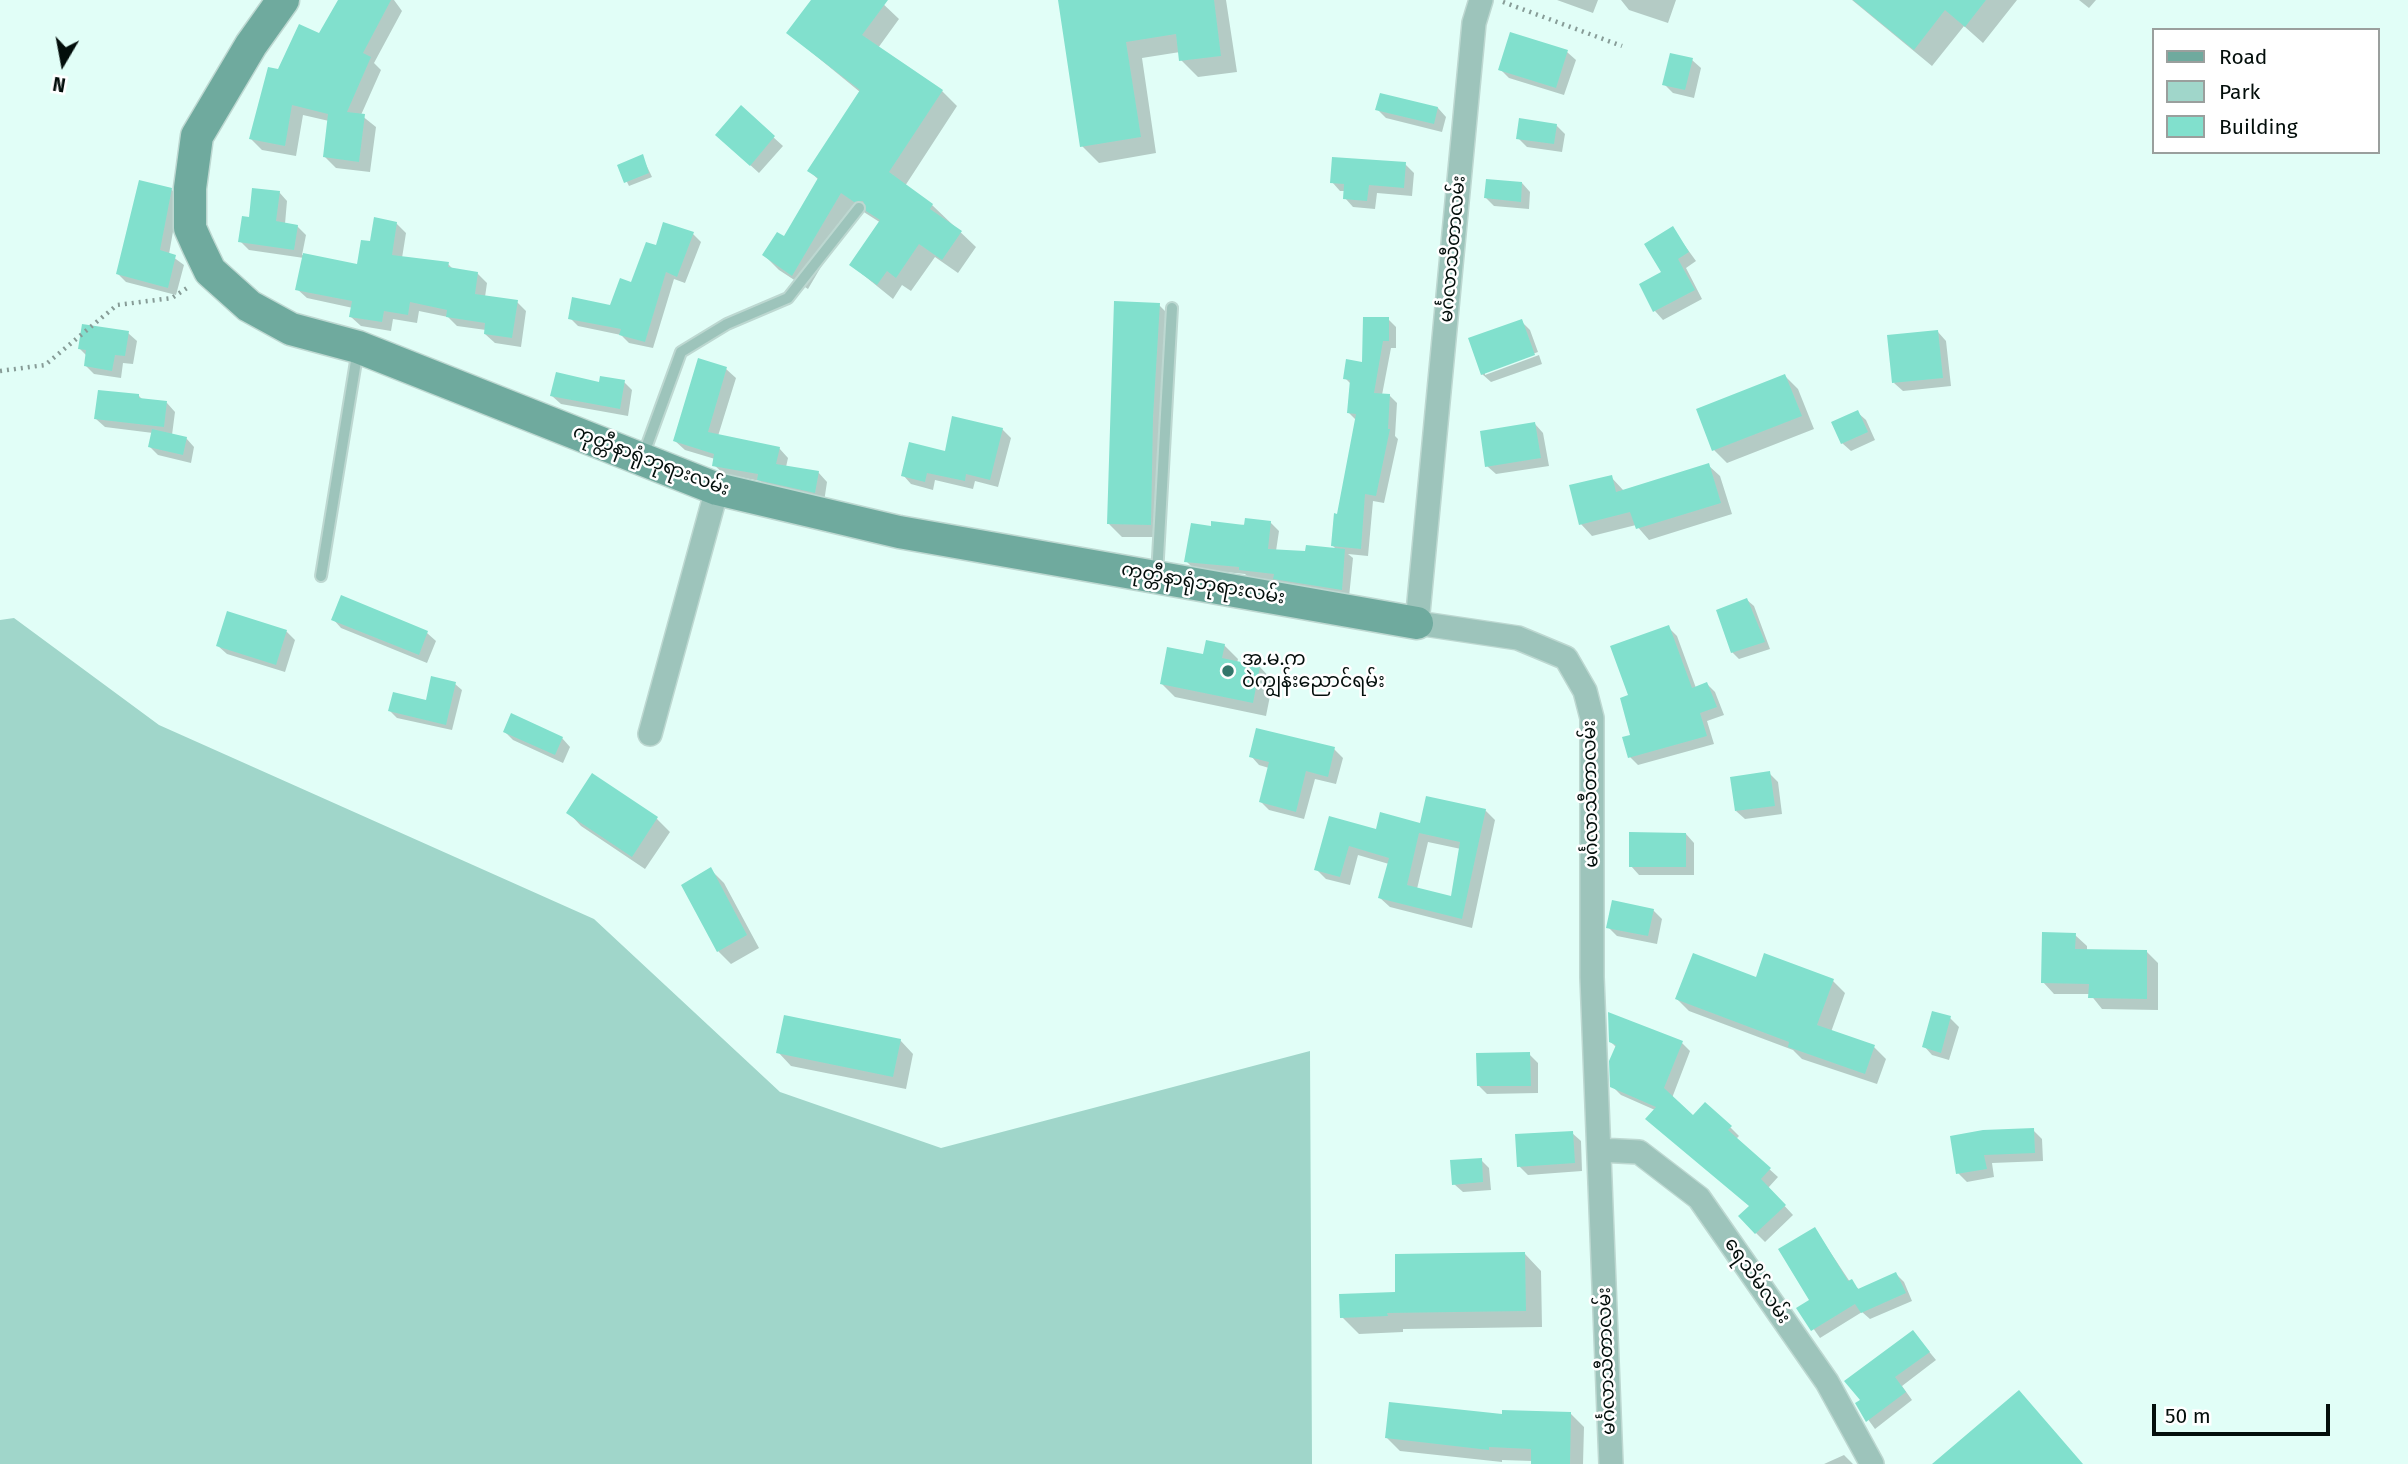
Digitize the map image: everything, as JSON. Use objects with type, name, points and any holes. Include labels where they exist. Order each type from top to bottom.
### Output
[{"type":"street","name":"ကုတ္တီနာရုံဘုရားလမ်း","points":[[283,0],[251,45],[197,136],[190,188],[190,228],[210,271],[249,306],[291,329],[358,347],[717,489],[899,533],[1157,575],[1417,623]]},
{"type":"street","name":"မင်္ဂလာသီတာလမ်း","points":[[1481,0],[1474,23],[1417,623],[1518,638],[1566,658],[1585,691],[1592,718],[1592,977],[1611,1464]]},
{"type":"street","points":[[650,734],[717,489]]},
{"type":"street","name":"ရေသိမ်လမ်း","points":[[1599,1150],[1639,1152],[1699,1198],[1827,1382],[1872,1464]]},
{"type":"lane","points":[[642,458],[681,352],[727,324],[788,298],[859,208]]},
{"type":"lane","points":[[1157,575],[1172,308]]},
{"type":"lane","points":[[321,576],[358,347]]},
{"type":"path","points":[[1499,0],[1622,46]]},
{"type":"path","points":[[0,371],[45,365],[117,305],[172,298],[210,271]]},
{"type":"green space","points":[[14,618],[159,725],[594,919],[780,1092],[941,1148],[1310,1051],[1312,1464],[0,1464],[0,620]]},
{"type":"building","points":[[338,0],[391,0],[363,53],[371,57],[347,112],[365,114],[359,162],[323,157],[328,114],[292,105],[285,146],[249,139],[268,67],[278,69],[299,24],[319,33]]},
{"type":"building","points":[[811,0],[888,0],[862,35],[943,90],[889,172],[933,204],[930,209],[962,231],[942,260],[919,244],[896,278],[887,271],[877,285],[849,265],[880,220],[866,211],[863,201],[854,202],[841,193],[792,276],[762,255],[777,232],[784,236],[818,178],[807,171],[860,90],[786,33]]},
{"type":"building","points":[[1058,0],[1214,0],[1221,56],[1179,61],[1176,34],[1126,42],[1141,137],[1080,147]]},
{"type":"building","points":[[1853,0],[1986,0],[1965,27],[1945,10],[1914,50]]},
{"type":"building","points":[[1510,32],[1568,50],[1556,88],[1498,70]]},
{"type":"building","points":[[1670,53],[1693,58],[1685,90],[1662,85]]},
{"type":"building","points":[[1380,93],[1438,107],[1434,124],[1375,110]]},
{"type":"building","points":[[741,105],[775,136],[750,166],[715,135]]},
{"type":"building","points":[[1519,118],[1557,124],[1554,144],[1516,139]]},
{"type":"building","points":[[643,154],[649,173],[624,183],[617,165]]},
{"type":"building","points":[[1332,157],[1406,162],[1404,188],[1369,185],[1367,201],[1343,199],[1344,184],[1330,183]]},
{"type":"building","points":[[1486,179],[1522,182],[1521,202],[1484,198]]},
{"type":"building","points":[[139,180],[172,188],[160,250],[176,255],[168,288],[116,274]]},
{"type":"building","points":[[252,188],[280,191],[276,221],[298,225],[294,250],[238,242],[242,216],[249,217]]},
{"type":"building","points":[[374,217],[397,222],[392,255],[449,262],[448,267],[478,272],[475,294],[518,300],[512,338],[484,334],[485,323],[446,317],[447,310],[410,302],[408,315],[384,311],[382,322],[349,317],[352,301],[295,290],[303,253],[357,264],[361,240],[370,241]]},
{"type":"building","points":[[663,222],[694,232],[677,277],[666,272],[645,342],[619,335],[621,329],[568,319],[572,297],[610,305],[620,278],[631,282],[646,242],[656,245]]},
{"type":"building","points":[[1673,226],[1689,252],[1678,259],[1695,290],[1653,312],[1639,284],[1661,272],[1644,244]]},
{"type":"building","points":[[1114,301],[1160,303],[1153,417],[1151,525],[1107,524]]},
{"type":"building","points":[[1363,317],[1389,317],[1389,341],[1383,341],[1374,393],[1390,394],[1390,429],[1376,496],[1365,494],[1361,549],[1331,546],[1334,513],[1337,514],[1356,414],[1347,413],[1350,380],[1343,379],[1346,359],[1362,362]]},
{"type":"building","points":[[1522,319],[1535,355],[1481,375],[1468,338]]},
{"type":"building","points":[[82,324],[129,331],[125,356],[115,355],[112,371],[84,366],[86,350],[78,349]]},
{"type":"building","points":[[1938,330],[1943,378],[1892,383],[1887,335]]},
{"type":"building","points":[[698,358],[727,367],[708,432],[780,447],[776,464],[819,471],[815,493],[757,480],[758,474],[712,466],[714,454],[673,441]]},
{"type":"building","points":[[556,372],[599,382],[600,376],[625,380],[620,409],[550,396]]},
{"type":"building","points":[[1785,374],[1802,416],[1712,451],[1696,409]]},
{"type":"building","points":[[98,390],[139,394],[139,398],[167,401],[164,427],[94,419]]},
{"type":"building","points":[[1858,410],[1868,432],[1841,444],[1831,422]]},
{"type":"building","points":[[952,416],[1003,428],[990,480],[966,474],[965,481],[927,473],[925,482],[901,476],[909,442],[945,451]]},
{"type":"building","points":[[1535,422],[1541,458],[1485,467],[1480,431]]},
{"type":"building","points":[[152,429],[187,437],[183,455],[148,447]]},
{"type":"building","points":[[1709,463],[1721,503],[1636,529],[1630,512],[1579,525],[1569,485],[1612,475],[1616,492]]},
{"type":"building","points":[[1245,518],[1271,521],[1268,549],[1305,551],[1306,545],[1345,549],[1342,590],[1273,579],[1274,574],[1239,570],[1239,567],[1184,562],[1191,523],[1211,526],[1211,521],[1244,525]]},
{"type":"building","points":[[341,595],[428,631],[419,655],[331,620]]},
{"type":"building","points":[[1747,598],[1765,642],[1731,653],[1716,610]]},
{"type":"building","points":[[227,611],[287,630],[276,665],[216,646]]},
{"type":"building","points":[[1669,625],[1692,688],[1707,682],[1717,707],[1700,713],[1707,736],[1628,758],[1622,737],[1630,735],[1620,698],[1628,695],[1610,646]]},
{"type":"building","points":[[1206,640],[1225,644],[1222,658],[1260,666],[1253,703],[1160,684],[1167,647],[1203,654]]},
{"type":"building","points":[[431,676],[456,682],[446,725],[388,711],[393,692],[426,700]]},
{"type":"building","points":[[511,713],[563,737],[555,755],[503,732]]},
{"type":"building","points":[[1256,728],[1335,747],[1328,777],[1306,771],[1296,812],[1259,802],[1269,762],[1249,757]]},
{"type":"building","points":[[1770,771],[1775,806],[1735,811],[1730,777]]},
{"type":"building","points":[[592,773],[658,817],[632,857],[566,813]]},
{"type":"building","points":[[1426,796],[1486,809],[1462,919],[1378,898],[1389,858],[1349,846],[1340,877],[1314,870],[1329,816],[1376,829],[1380,812],[1420,823]],"holes":[[[1419,833],[1460,842],[1451,896],[1407,885]]]},
{"type":"building","points":[[1629,832],[1686,833],[1686,867],[1629,867]]},
{"type":"building","points":[[711,867],[747,935],[717,952],[681,885]]},
{"type":"building","points":[[1612,900],[1654,909],[1648,936],[1606,928]]},
{"type":"building","points":[[2042,932],[2076,933],[2075,949],[2147,950],[2147,999],[2088,998],[2089,984],[2041,983]]},
{"type":"building","points":[[1693,953],[1756,977],[1764,953],[1834,979],[1817,1025],[1875,1045],[1865,1074],[1788,1047],[1789,1042],[1675,999]]},
{"type":"building","points":[[1932,1011],[1951,1016],[1941,1053],[1922,1047]]},
{"type":"building","points":[[1608,1012],[1683,1041],[1664,1088],[1693,1115],[1705,1102],[1732,1126],[1728,1130],[1771,1168],[1761,1179],[1786,1205],[1755,1234],[1738,1216],[1749,1206],[1645,1119],[1656,1107],[1610,1087],[1609,1061],[1616,1045],[1609,1042]]},
{"type":"building","points":[[784,1015],[901,1039],[893,1077],[776,1053]]},
{"type":"building","points":[[1530,1052],[1531,1086],[1477,1086],[1476,1053]]},
{"type":"building","points":[[2034,1128],[2035,1153],[1984,1155],[1987,1169],[1956,1174],[1950,1136],[1983,1130]]},
{"type":"building","points":[[1573,1131],[1575,1163],[1517,1167],[1515,1134]]},
{"type":"building","points":[[1482,1158],[1483,1182],[1452,1185],[1450,1160]]},
{"type":"building","points":[[1815,1227],[1848,1281],[1852,1279],[1858,1289],[1896,1272],[1906,1293],[1861,1313],[1855,1304],[1811,1331],[1796,1308],[1809,1300],[1778,1249]]},
{"type":"building","points":[[1525,1252],[1526,1311],[1387,1313],[1388,1316],[1340,1318],[1339,1294],[1395,1292],[1395,1254]]},
{"type":"building","points":[[1913,1330],[1930,1352],[1895,1377],[1906,1392],[1866,1422],[1855,1403],[1860,1400],[1844,1381]]},
{"type":"building","points":[[2019,1390],[2083,1464],[1932,1464]]},
{"type":"building","points":[[1389,1402],[1502,1414],[1502,1410],[1571,1412],[1570,1464],[1531,1464],[1531,1449],[1489,1447],[1489,1450],[1385,1438]]},
{"type":"place","name":"အ.မ.က ဝဲကျွန်းညောင်ရမ်း","points":[[1228,671]]}]
